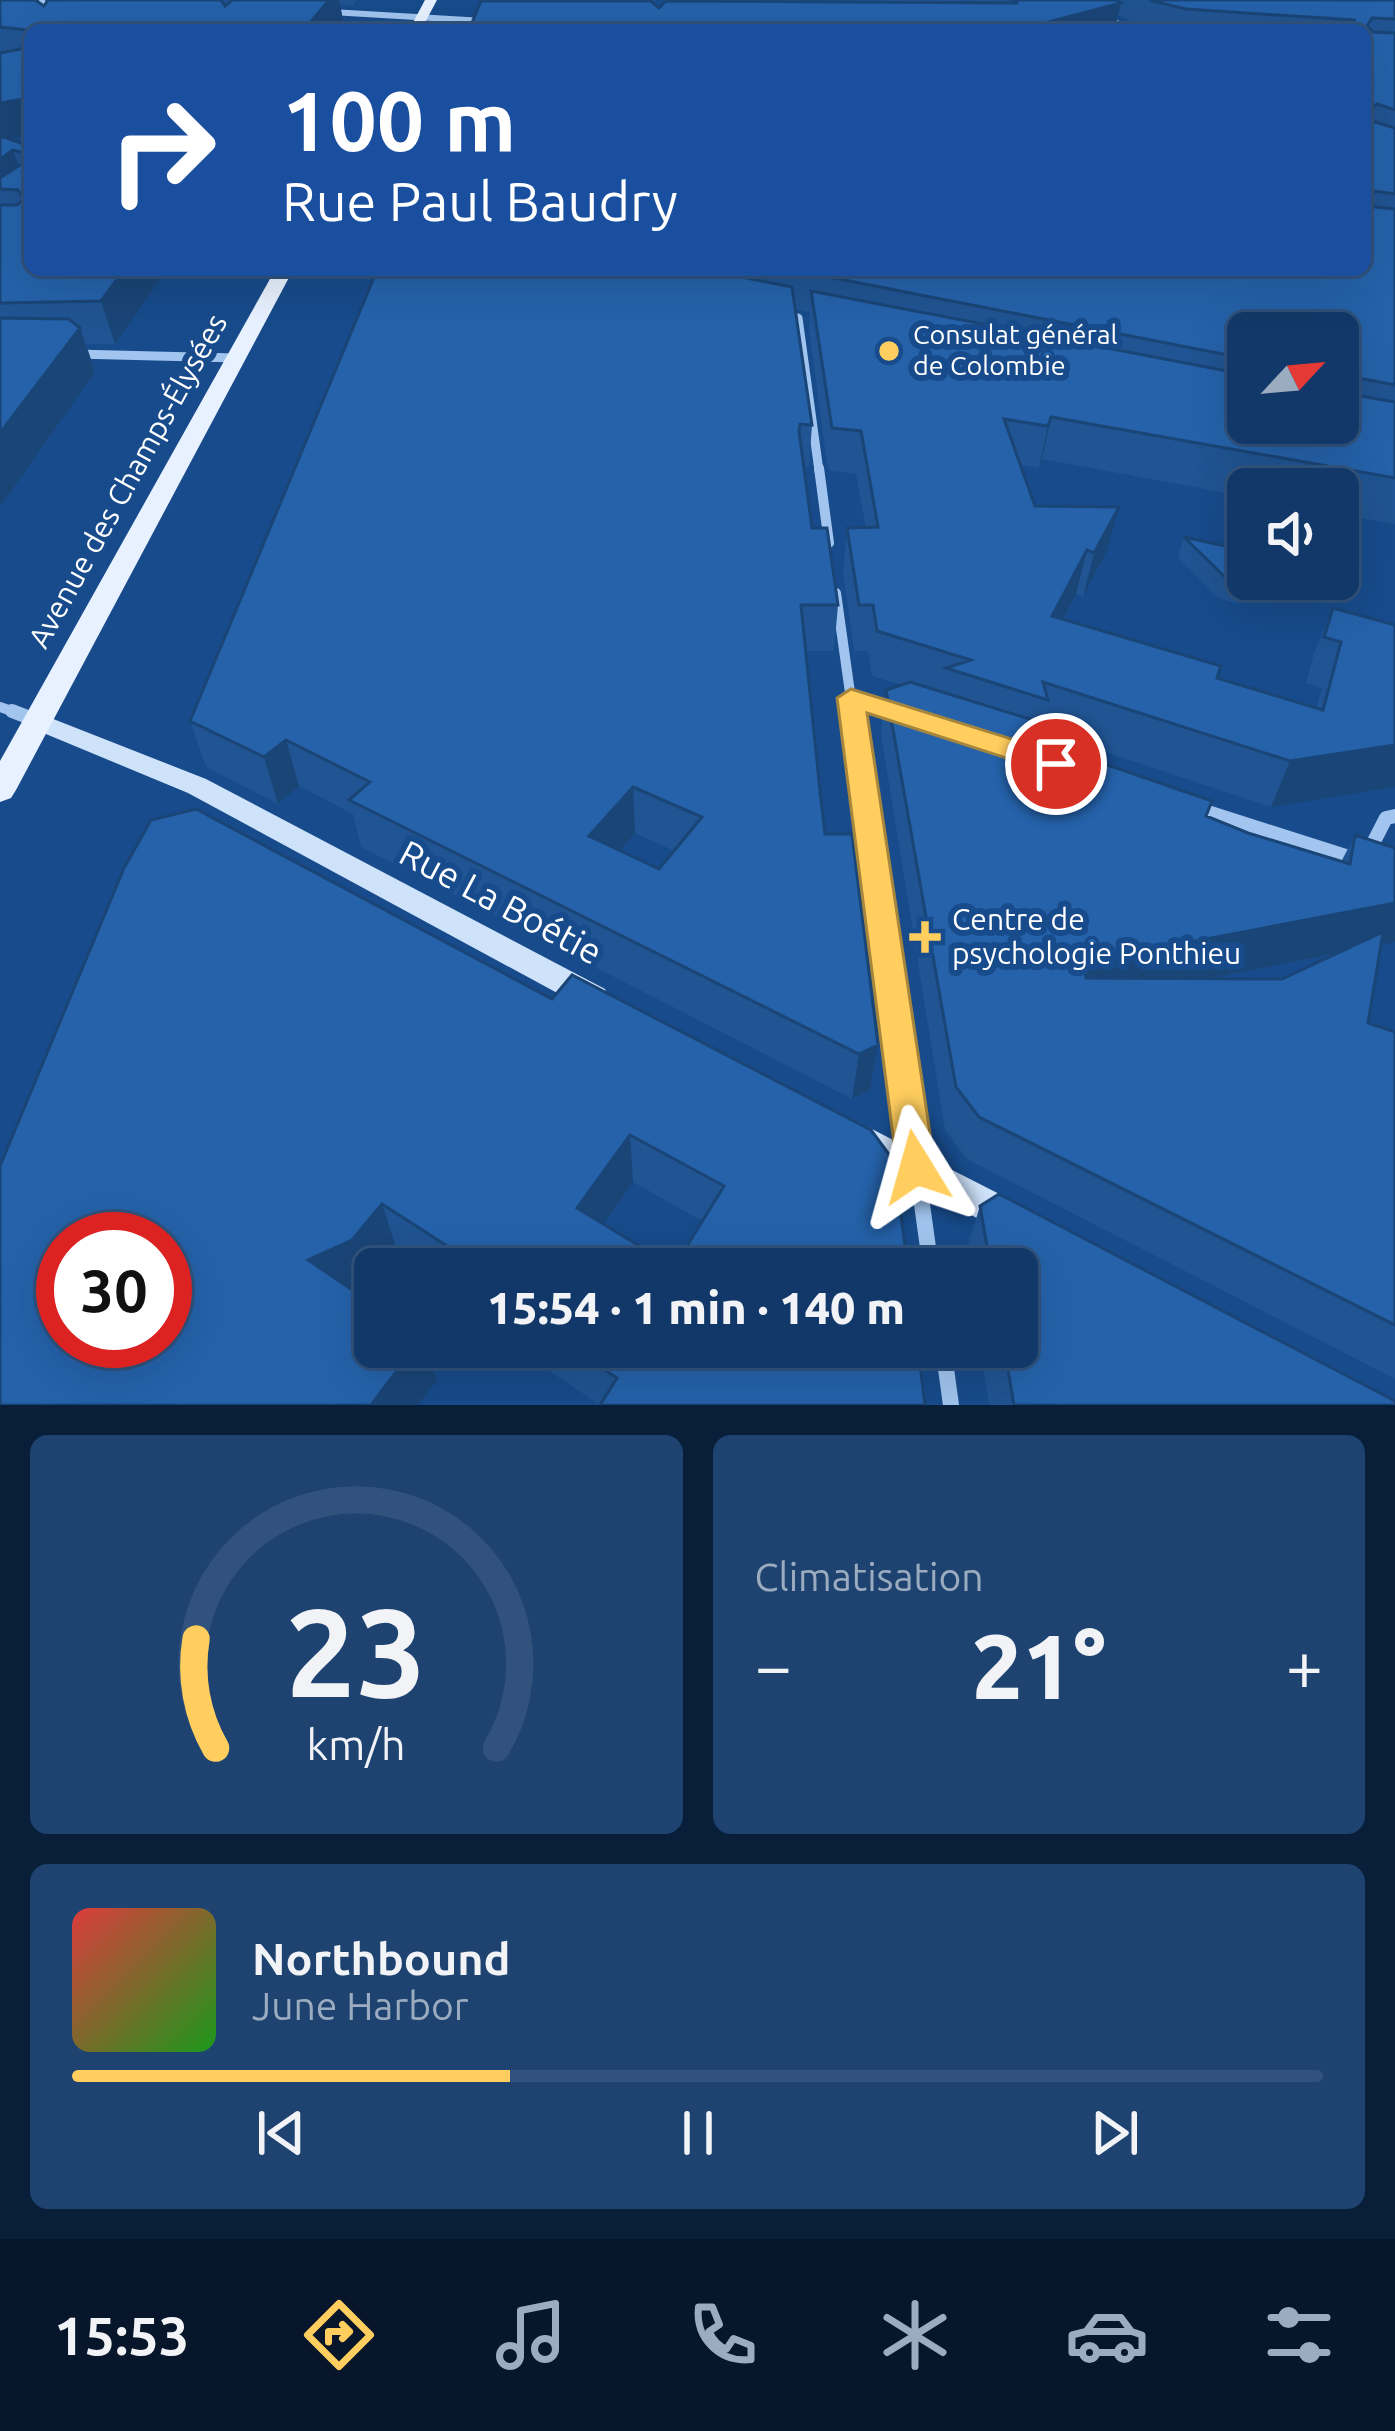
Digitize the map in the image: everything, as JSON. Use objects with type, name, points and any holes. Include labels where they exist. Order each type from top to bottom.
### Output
[{"type":"main road","name":"Avenue des Champs-Élysées","points":[[0,790],[281,276]]},
{"type":"street","points":[[328,12],[411,24]]},
{"type":"street","points":[[1098,14],[1118,24]]},
{"type":"street","points":[[435,24],[487,21]]},
{"type":"street","points":[[777,314],[820,322]]},
{"type":"street","points":[[798,318],[831,556]]},
{"type":"street","points":[[62,354],[236,358]]},
{"type":"street","points":[[834,580],[928,1248]]},
{"type":"street","points":[[851,698],[923,721]]},
{"type":"street","points":[[0,707],[38,721]]},
{"type":"street","name":"Rue La Boétie","points":[[38,721],[197,786],[617,1011]]},
{"type":"street","points":[[1189,806],[1371,864],[1386,818],[1395,816]]},
{"type":"street","points":[[826,1120],[1051,1239]]},
{"type":"street","points":[[946,1368],[951,1405]]},
{"type":"building","points":[[0,0],[35,0],[44,6],[48,0],[221,0],[225,6],[232,0],[329,0],[309,24],[0,27]]},
{"type":"building","points":[[1010,0],[1121,3],[1040,24],[471,24],[481,1],[651,1],[659,8],[666,1],[1018,3]]},
{"type":"building","points":[[1149,0],[1395,0],[1395,19],[1372,18],[1368,24],[1186,9]]},
{"type":"building","points":[[1371,30],[1395,33],[1395,110],[1377,104],[1371,108]]},
{"type":"building","points":[[24,40],[24,99],[0,103],[0,53],[21,49]]},
{"type":"building","points":[[1371,108],[1372,121],[1395,128],[1395,194],[1375,191],[1371,196]]},
{"type":"building","points":[[0,136],[24,144],[24,153],[13,150],[0,159]]},
{"type":"building","points":[[24,153],[24,199],[18,190],[0,189],[0,178],[23,163]]},
{"type":"building","points":[[24,199],[24,276],[120,276],[101,301],[0,303],[0,205],[17,205]]},
{"type":"building","points":[[1371,202],[1375,207],[1395,209],[1395,385],[1359,378],[1359,312],[1227,312],[1227,355],[824,276],[1371,276]]},
{"type":"building","points":[[375,276],[736,276],[792,287],[812,425],[800,424],[799,431],[812,528],[827,528],[838,605],[801,605],[820,791],[825,834],[852,834],[878,1045],[859,1054],[349,800],[370,782],[286,740],[264,757],[190,721]],"holes":[[[633,787],[702,817],[659,869],[589,836]]]},
{"type":"building","points":[[811,291],[1227,371],[1227,444],[1359,444],[1359,396],[1395,402],[1395,478],[1051,417],[1048,426],[1004,419],[1035,506],[1119,507],[1094,553],[1087,550],[1052,616],[1221,666],[1217,678],[1323,710],[1341,642],[1324,637],[1333,608],[1395,625],[1395,745],[1290,761],[1043,682],[1048,700],[946,668],[971,660],[877,631],[873,605],[859,605],[847,528],[878,527],[861,431],[832,428]]},
{"type":"building","points":[[0,318],[69,319],[80,328],[0,433]]},
{"type":"building","points":[[1184,537],[1227,546],[1225,577]]},
{"type":"building","points":[[910,682],[1055,727],[1061,749],[1212,801],[1206,816],[1248,833],[1350,864],[1355,835],[1395,848],[1395,903],[1085,962],[1086,978],[1282,979],[1383,932],[1368,1023],[1395,1032],[1395,1325],[979,1117],[956,1087],[886,690]]},
{"type":"building","points":[[196,809],[552,999],[572,975],[871,1130],[894,1161],[905,1248],[686,1248],[724,1186],[630,1135],[577,1208],[643,1248],[450,1248],[382,1204],[352,1240],[308,1260],[354,1291],[354,1368],[399,1368],[371,1405],[0,1405],[0,1166],[124,868],[151,820]]},
{"type":"building","points":[[999,1194],[1395,1405],[1014,1405],[1008,1368],[1038,1368],[1038,1248],[987,1248],[980,1206]]},
{"type":"building","points":[[602,1368],[921,1368],[925,1405],[600,1405],[617,1378]]},
{"type":"place","name":"Consulat général de Colombie","points":[[889,351]]},
{"type":"place","name":"Centre de psychologie Ponthieu","points":[[925,937]]},
{"type":"route","points":[[916,1167],[851,698],[1056,764]]}]
